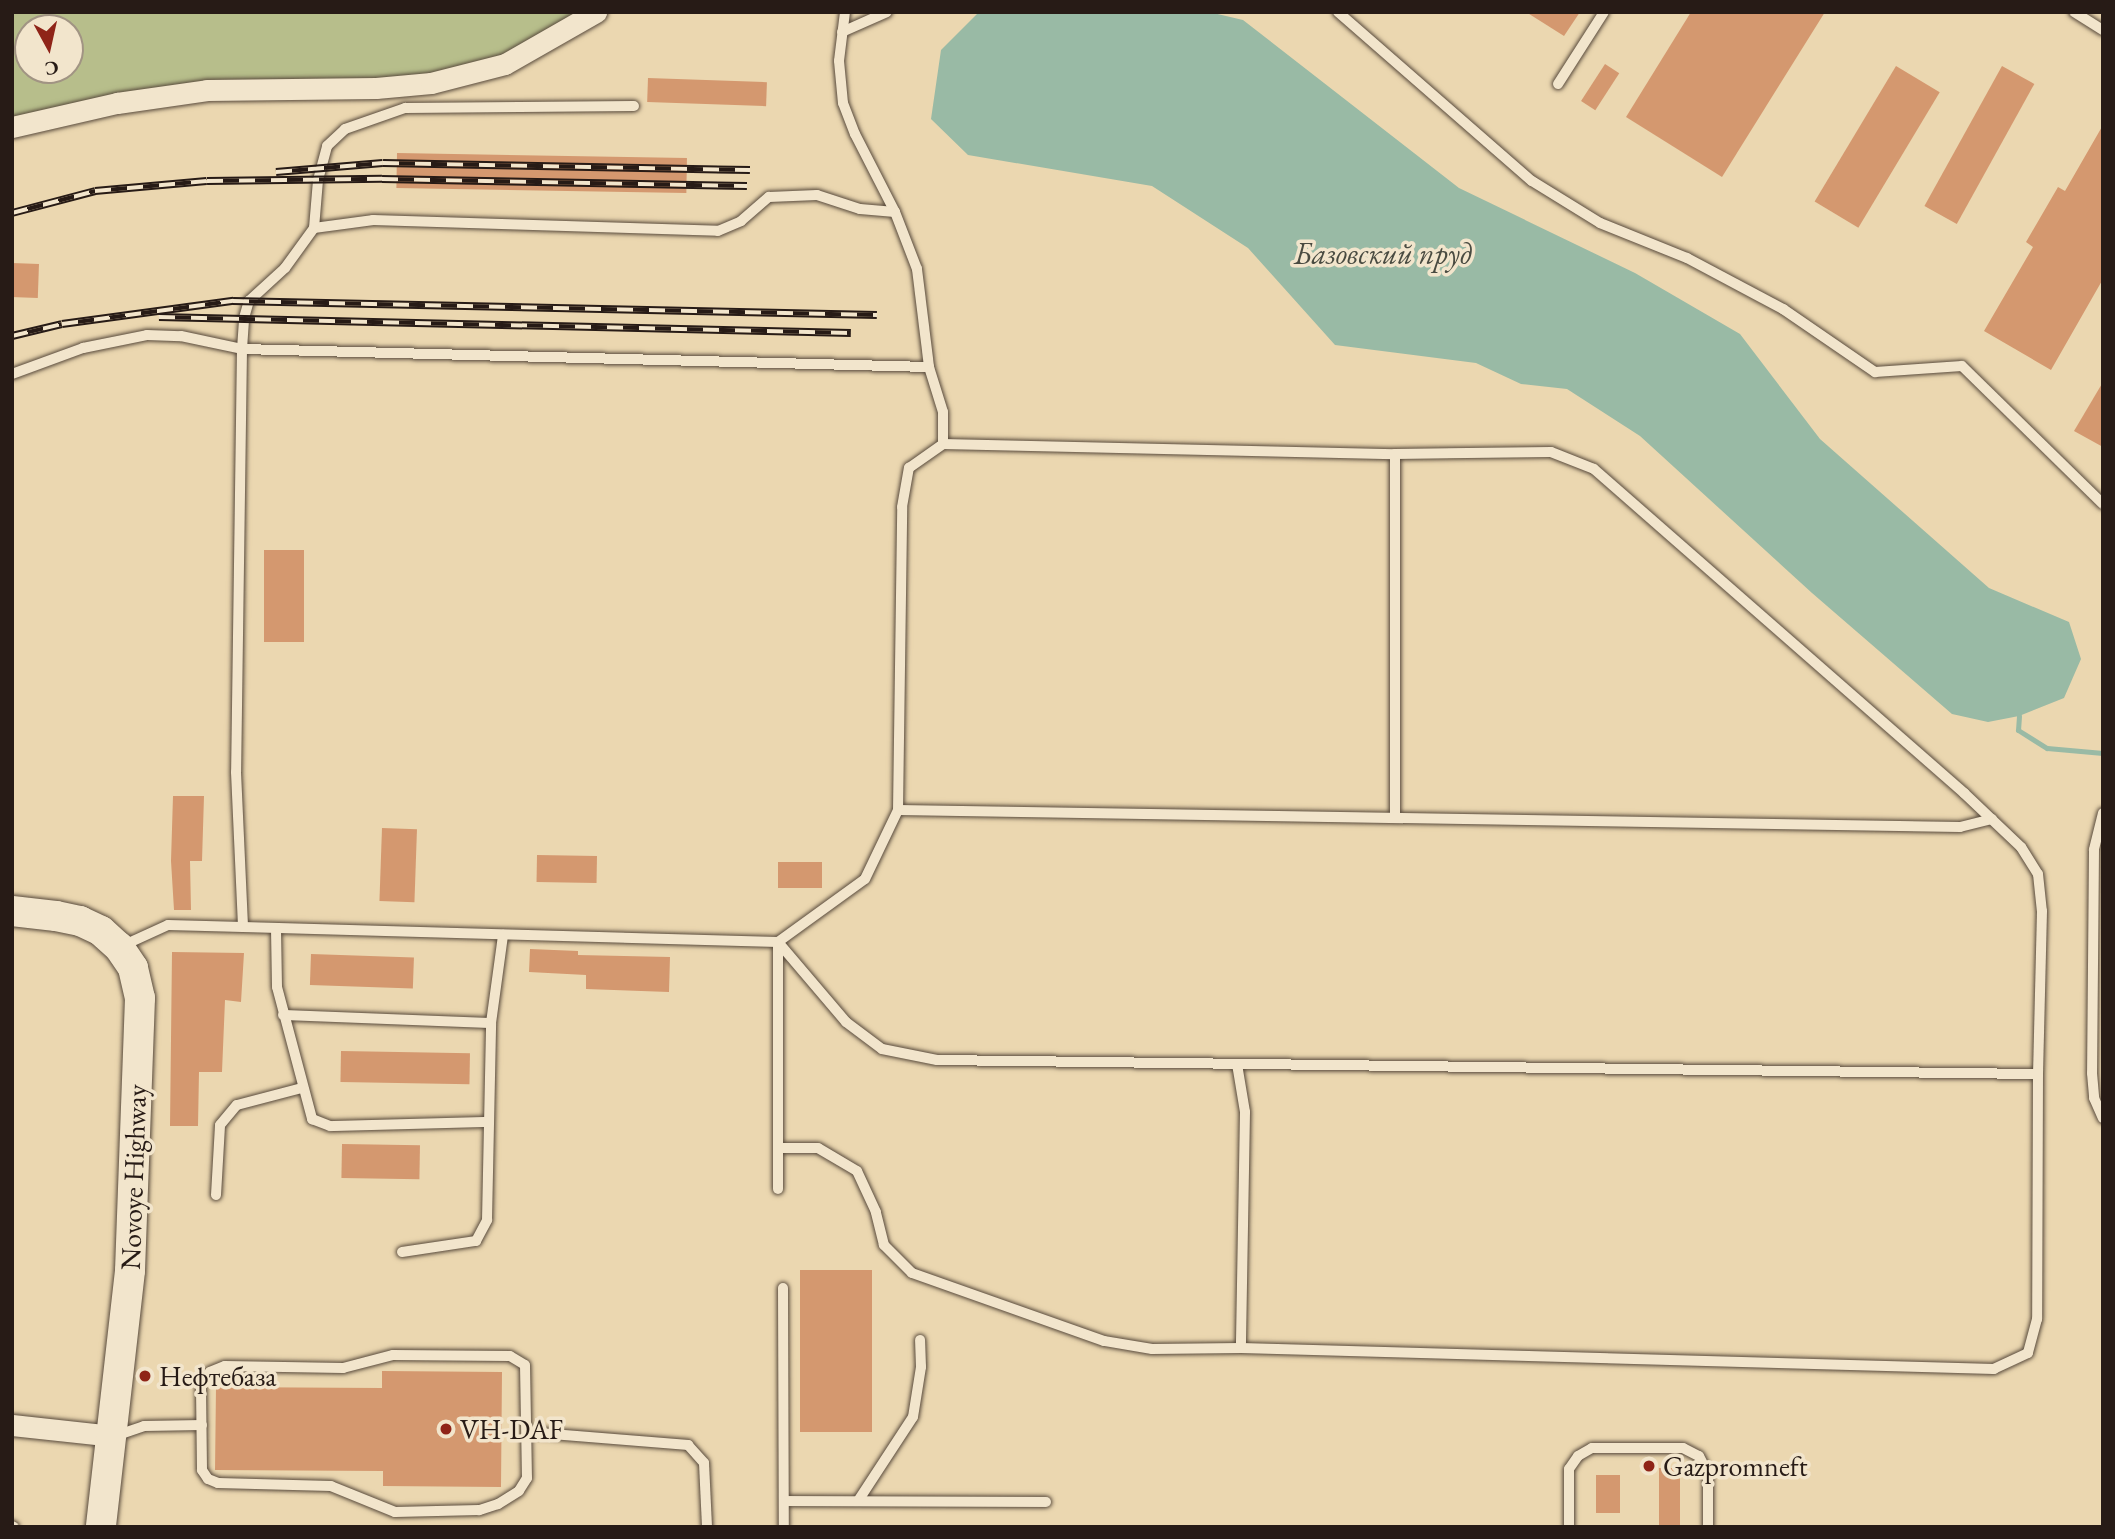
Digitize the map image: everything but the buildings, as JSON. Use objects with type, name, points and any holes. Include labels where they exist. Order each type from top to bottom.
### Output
[{"type":"main road","name":"Novoye Highway","points":[[12,911],[80,921],[101,931],[119,947],[133,968],[140,998],[130,1271],[114,1436],[101,1527]]},
{"type":"street","points":[[12,127],[117,103],[207,90],[376,88],[431,83],[505,64],[596,12]]},
{"type":"street","points":[[12,1425],[114,1436]]},
{"type":"lane","points":[[845,12],[839,61],[843,103],[855,134],[895,212],[917,269],[929,367],[943,412],[943,444]]},
{"type":"lane","points":[[842,32],[887,12]]},
{"type":"lane","points":[[1338,12],[1532,181],[1600,223],[1688,258],[1783,309],[1875,372],[1962,366],[2103,504]]},
{"type":"lane","points":[[1558,84],[1604,12]]},
{"type":"lane","points":[[2074,12],[2103,30]]},
{"type":"lane","points":[[243,927],[236,772],[242,349],[244,318],[249,301],[285,268],[314,228],[318,180],[327,146],[345,129],[405,108],[634,106]]},
{"type":"lane","points":[[314,228],[373,220],[718,231],[741,221],[769,197],[817,195],[860,209],[895,212]]},
{"type":"lane","points":[[12,374],[83,348],[147,335],[181,336],[242,349],[929,367]]},
{"type":"lane","points":[[119,947],[168,925],[778,942],[865,879],[898,810],[902,507],[909,468],[943,444],[1395,454],[1551,452],[1594,468],[1992,819],[2021,847],[2038,874],[2042,911],[2037,1319],[2028,1353],[1994,1369],[1241,1348],[1152,1349],[1104,1341],[912,1273],[884,1245],[876,1212],[857,1171],[818,1148],[778,1148]]},
{"type":"lane","points":[[1395,454],[1395,816]]},
{"type":"lane","points":[[898,810],[1960,827],[1992,819]]},
{"type":"lane","points":[[2103,813],[2094,850],[2092,1073],[2094,1098],[2103,1118]]},
{"type":"lane","points":[[276,929],[277,987],[312,1119],[330,1126],[488,1122]]},
{"type":"lane","points":[[402,1252],[476,1241],[487,1220],[491,1023],[503,935]]},
{"type":"lane","points":[[778,942],[846,1022],[882,1049],[937,1060],[2038,1074]]},
{"type":"lane","points":[[778,942],[778,1189]]},
{"type":"lane","points":[[283,1015],[491,1023]]},
{"type":"lane","points":[[1237,1064],[1245,1112],[1241,1348]]},
{"type":"lane","points":[[216,1195],[220,1125],[237,1105],[302,1088]]},
{"type":"lane","points":[[783,1288],[785,1527]]},
{"type":"lane","points":[[858,1501],[913,1416],[921,1367],[920,1340]]},
{"type":"lane","points":[[393,1354],[510,1356],[524,1365],[527,1432],[527,1478],[519,1491],[498,1504],[479,1510],[395,1512],[331,1486],[218,1483],[208,1479],[202,1471],[201,1383],[210,1372],[225,1366],[343,1368],[393,1354]]},
{"type":"lane","points":[[114,1436],[144,1426],[202,1425]]},
{"type":"lane","points":[[527,1432],[688,1445],[704,1463],[708,1527]]},
{"type":"lane","points":[[1569,1527],[1569,1469],[1578,1456],[1592,1448],[1683,1448],[1699,1456],[1708,1474],[1708,1527]]},
{"type":"lane","points":[[784,1501],[1046,1502]]},
{"type":"shaded area","points":[[12,12],[587,12],[520,57],[426,81],[206,93],[12,128]]},
{"type":"water","name":"Базовский пруд","points":[[979,12],[1209,12],[1243,20],[1459,188],[1635,273],[1740,334],[1820,439],[1989,588],[2069,622],[2081,659],[2064,698],[2019,716],[1988,722],[1952,714],[1812,593],[1640,436],[1567,389],[1521,384],[1476,363],[1335,345],[1248,248],[1152,186],[968,155],[931,119],[941,50]]},
{"type":"waterway","points":[[2019,716],[2018,730],[2047,748],[2103,753]]},
{"type":"railway","points":[[276,172],[383,163],[750,170]]},
{"type":"railway","points":[[12,213],[95,191],[207,181],[382,179],[747,186]]},
{"type":"railway","points":[[12,336],[62,324],[233,301],[877,315]]},
{"type":"railway","points":[[159,317],[851,333]]},
{"type":"place","name":"Нефтебаза","points":[[145,1376]]},
{"type":"place","name":"VH-DAF","points":[[446,1429]]},
{"type":"place","name":"Gazpromneft","points":[[1649,1466]]}]
